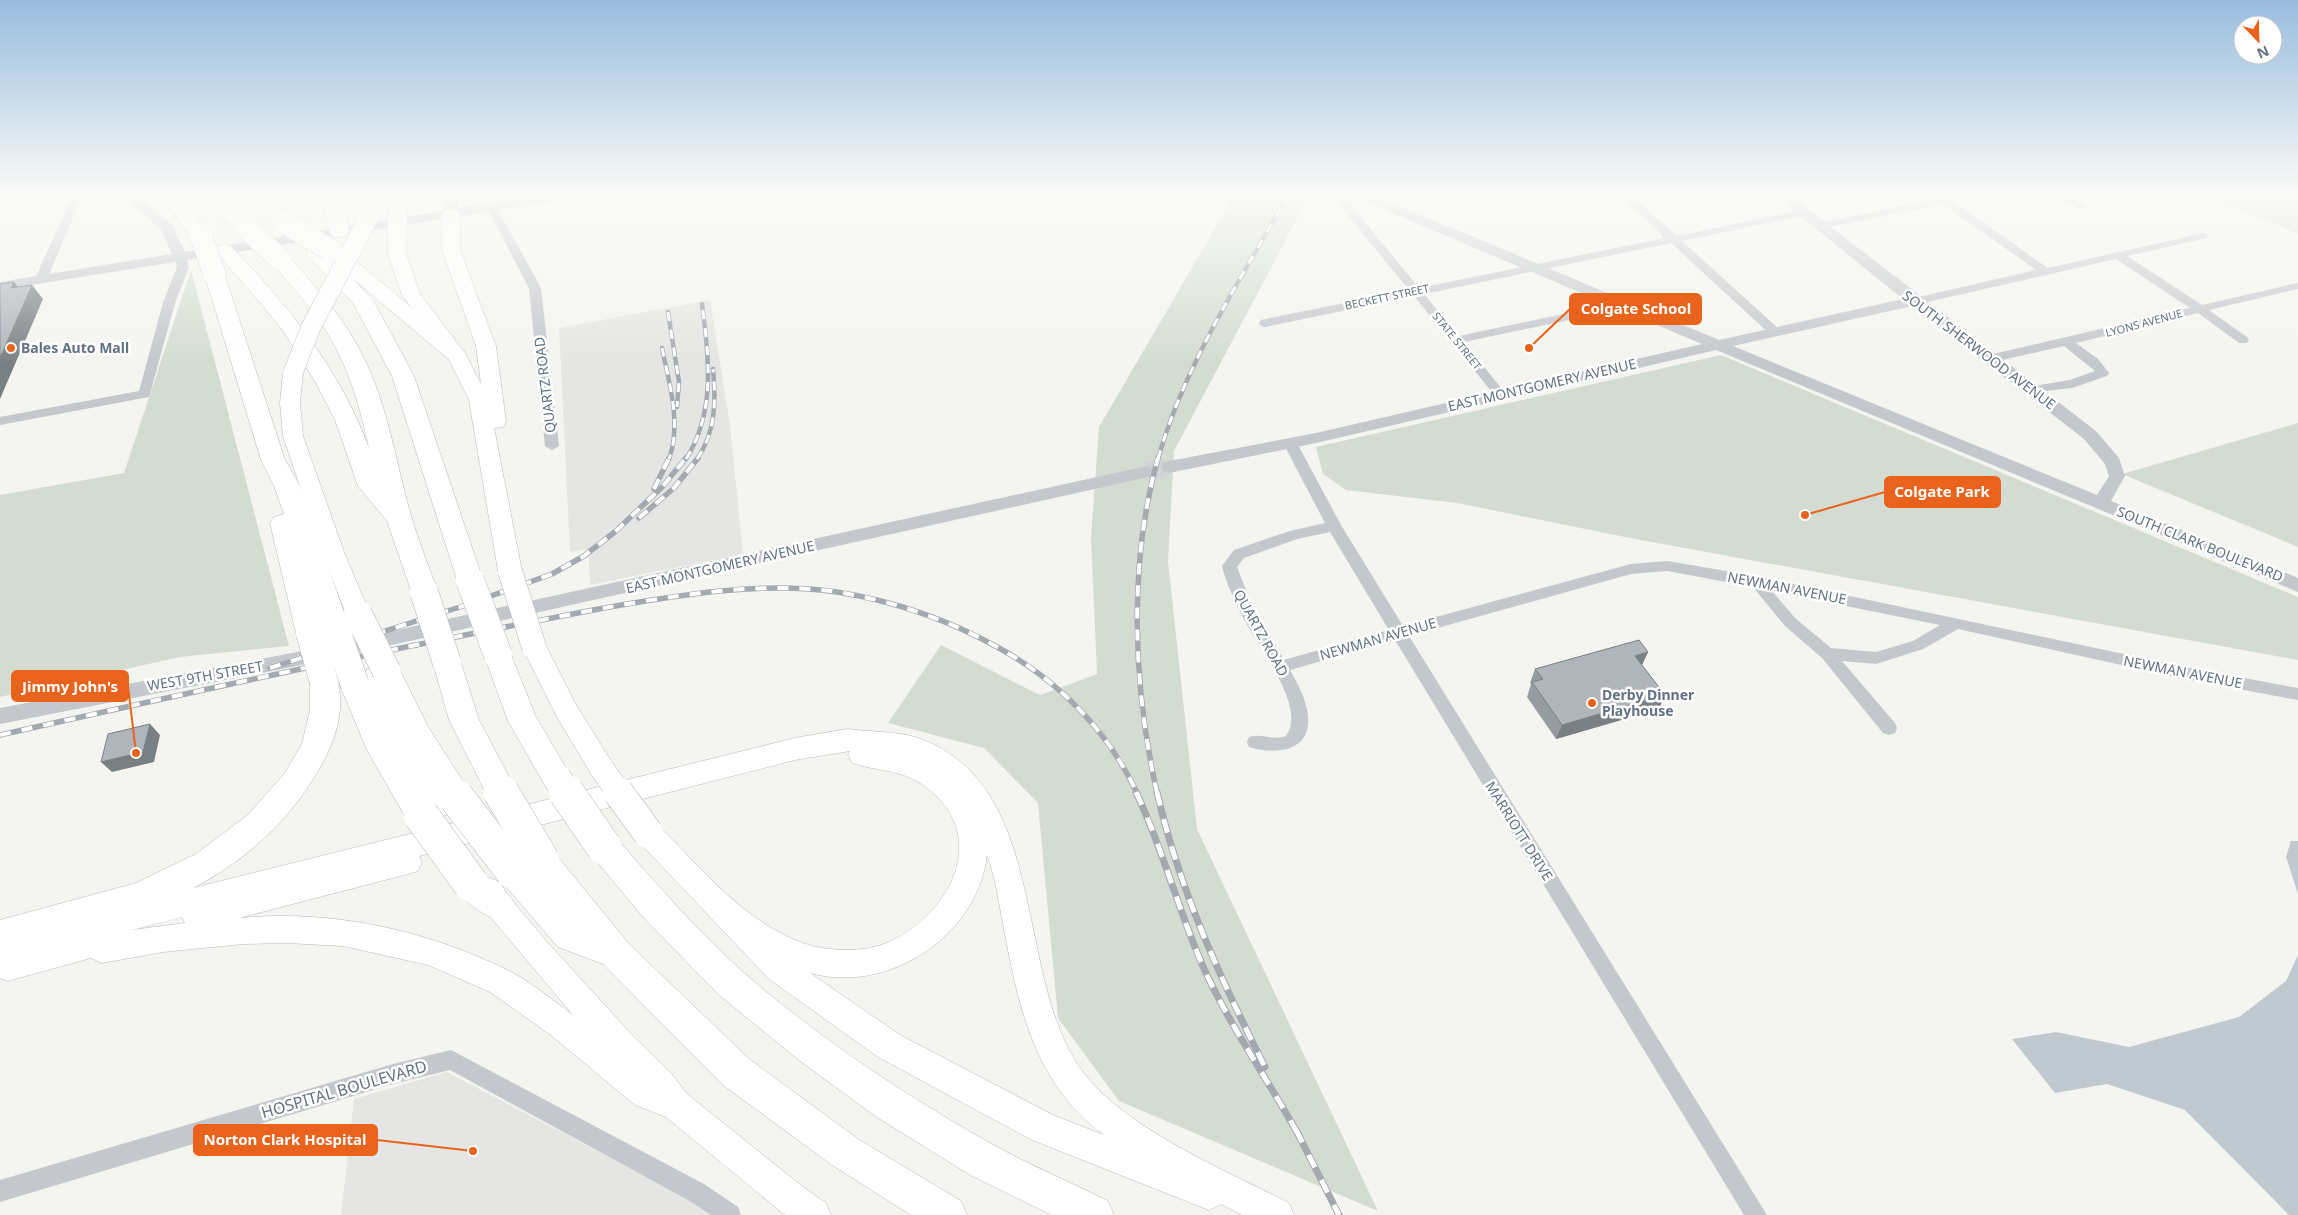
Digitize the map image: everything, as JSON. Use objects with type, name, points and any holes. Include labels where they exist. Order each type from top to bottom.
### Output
[{"type":"highway","points":[[206,251],[273,460],[275,491],[360,679],[381,748],[438,807],[501,880],[570,936],[616,954],[736,1072],[845,1152],[947,1215]]},
{"type":"highway","points":[[225,251],[266,295],[294,329],[328,383],[347,420],[371,486],[399,521]]},
{"type":"highway","points":[[270,251],[313,296],[338,331],[356,366],[378,434],[399,521],[424,592],[464,720],[501,792],[501,880]]},
{"type":"highway","points":[[331,251],[380,330],[403,376],[470,580],[523,721],[557,778],[604,847],[656,906],[731,983],[812,1048],[888,1103],[986,1162],[1094,1215]]},
{"type":"highway","points":[[334,251],[455,354]]},
{"type":"highway","points":[[334,623],[360,679],[416,732],[438,807],[501,880]]},
{"type":"highway","points":[[0,936],[142,896],[207,864],[260,824],[296,782],[317,746],[324,710],[360,679]]},
{"type":"main road","points":[[334,623],[306,478],[293,436],[290,403],[293,373],[314,321],[351,251]]},
{"type":"main road","points":[[397,251],[411,294],[455,354],[479,400],[510,571],[534,647],[566,710],[602,769],[648,833],[780,969],[897,1051],[1044,1128],[1180,1182],[1276,1215]]},
{"type":"main road","points":[[451,251],[486,346],[492,381],[504,487],[500,521]]},
{"type":"main road","points":[[3,962],[795,749],[846,740],[900,743],[925,751],[945,763],[973,790],[985,810],[1005,862],[1031,991],[1050,1044],[1065,1074],[1093,1104],[1118,1126],[1163,1155],[1276,1215]]},
{"type":"main road","points":[[3,962],[179,920],[818,758],[844,754],[883,757],[913,766],[933,777],[953,793],[962,806],[971,826],[974,841],[973,864],[966,887],[954,908],[929,933],[908,947],[886,956],[860,962],[839,964],[813,960],[790,951],[754,932],[721,908]]},
{"type":"main road","points":[[501,880],[538,953],[621,1046],[660,1084],[676,1105],[791,1199],[814,1215]]},
{"type":"main road","points":[[3,962],[153,940],[225,932],[286,930],[343,933],[430,952],[501,982],[562,1025],[646,1094],[676,1105]]},
{"type":"street","points":[[40,279],[53,251]]},
{"type":"street","points":[[0,421],[145,394],[169,303],[183,267],[177,251]]},
{"type":"street","points":[[0,286],[220,251]]},
{"type":"street","name":"QUARTZ ROAD","points":[[515,251],[535,288],[538,302],[538,323],[552,446]]},
{"type":"street","name":"STATE STREET","points":[[1383,251],[1500,394]]},
{"type":"street","points":[[1493,251],[2101,504]]},
{"type":"street","name":"BECKETT STREET","points":[[1265,323],[1618,251]]},
{"type":"street","points":[[1686,251],[1775,332]]},
{"type":"street","name":"SOUTH SHERWOOD AVENUE","points":[[1850,251],[2090,435],[2113,462],[2116,476],[2111,489],[2101,504]]},
{"type":"street","points":[[2015,251],[2045,272]]},
{"type":"street","points":[[1914,301],[2136,251]]},
{"type":"street","points":[[2117,255],[2199,308],[2243,340]]},
{"type":"street","name":"LYONS AVENUE","points":[[1989,358],[2067,342],[2199,308],[2298,286]]},
{"type":"street","name":"EAST MONTGOMERY AVENUE","points":[[1169,467],[1290,443],[1914,301]]},
{"type":"street","points":[[1455,340],[1589,312],[1620,303]]},
{"type":"street","points":[[1750,338],[1746,347],[1765,364]]},
{"type":"street","points":[[2032,390],[2072,384],[2103,373],[2094,362],[2067,342]]},
{"type":"street","name":"MARRIOTT DRIVE","points":[[1290,443],[1334,526],[1756,1215]]},
{"type":"street","name":"EAST MONTGOMERY AVENUE","points":[[292,660],[645,584],[1147,472]]},
{"type":"street","name":"SOUTH CLARK BOULEVARD","points":[[2101,504],[2298,585]]},
{"type":"street","name":"QUARTZ ROAD","points":[[1255,742],[1284,745],[1297,737],[1301,717],[1295,695],[1233,583],[1229,566],[1240,554],[1296,535],[1334,526]]},
{"type":"street","name":"NEWMAN AVENUE","points":[[1280,667],[1556,589],[1649,566],[1690,569],[1756,581],[2180,672],[2298,694]]},
{"type":"street","points":[[1756,581],[1790,622],[1827,654],[1889,728]]},
{"type":"street","points":[[1827,654],[1876,658],[1918,645],[1956,624]]},
{"type":"street","name":"WEST 9TH STREET","points":[[0,716],[292,660]]},
{"type":"street","name":"HOSPITAL BOULEVARD","points":[[0,1191],[393,1074],[451,1060],[696,1192],[730,1215]]},
{"type":"shaded area","points":[[1202,251],[1280,251],[1174,451],[1168,561],[1197,829],[1378,1211],[1119,1101],[1058,1018],[1038,803],[984,748],[888,723],[941,645],[1040,695],[1097,674],[1091,538],[1099,427]]},
{"type":"shaded area","points":[[191,270],[289,646],[180,657],[0,697],[0,495],[124,473]]},
{"type":"shaded area","points":[[710,300],[730,425],[743,554],[590,585],[588,549],[570,552],[559,328]]},
{"type":"shaded area","points":[[1721,355],[2298,597],[2298,660],[1630,538],[1457,503],[1346,490],[1323,474],[1316,447]]},
{"type":"shaded area","points":[[2298,423],[2298,547],[2122,474]]},
{"type":"shaded area","points":[[2291,841],[2298,841],[2298,894],[2286,857]]},
{"type":"shaded area","points":[[2298,955],[2298,1215],[2289,1215],[2185,1110],[2107,1084],[2055,1093],[2012,1039],[2056,1032],[2129,1047],[2239,1017],[2286,981]]},
{"type":"shaded area","points":[[447,1072],[694,1202],[713,1215],[341,1215],[354,1099]]},
{"type":"building","points":[[14,282],[11,288],[32,285],[0,358],[0,284]]},
{"type":"building","name":"Derby Dinner Playhouse","points":[[1639,640],[1648,652],[1635,656],[1665,695],[1562,725],[1532,682],[1543,679],[1535,669]]},
{"type":"building","points":[[150,724],[143,752],[101,762],[108,734]]},
{"type":"tunnel","points":[[1147,472],[1169,467]]},
{"type":"railway","points":[[1158,459],[1169,424],[1198,356],[1256,251]]},
{"type":"railway","points":[[686,459],[696,441],[706,403],[708,364],[702,304]]},
{"type":"railway","points":[[668,312],[679,382],[677,407]]},
{"type":"railway","points":[[662,348],[671,389],[674,418],[673,446],[669,459]]},
{"type":"railway","points":[[697,459],[708,438],[713,416],[713,369]]},
{"type":"railway","points":[[654,489],[669,458]]},
{"type":"railway","points":[[270,668],[463,606],[552,574],[584,556],[616,531],[662,487],[686,458]]},
{"type":"railway","points":[[639,518],[674,488],[698,458]]},
{"type":"railway","points":[[1157,793],[1143,710],[1137,625],[1142,540],[1148,499],[1158,458]]},
{"type":"railway","points":[[0,735],[463,635],[604,608],[661,598],[720,591],[779,588],[808,589],[858,596],[921,613],[980,638],[1021,661],[1042,676],[1080,710],[1112,749],[1137,793]]},
{"type":"railway","points":[[1136,792],[1206,973],[1239,1036],[1299,1136]]},
{"type":"railway","points":[[1157,792],[1177,863],[1202,932],[1232,1000],[1265,1067]]},
{"type":"railway","points":[[1296,1130],[1339,1215]]},
{"type":"place","name":"Bales Auto Mall","points":[[11,348]]},
{"type":"place","name":"Colgate School","points":[[1529,348]]},
{"type":"place","name":"Colgate Park","points":[[1805,515]]},
{"type":"place","name":"Derby Dinner Playhouse","points":[[1592,703]]},
{"type":"place","name":"Jimmy John's","points":[[136,753]]},
{"type":"place","name":"Norton Clark Hospital","points":[[473,1151]]}]
